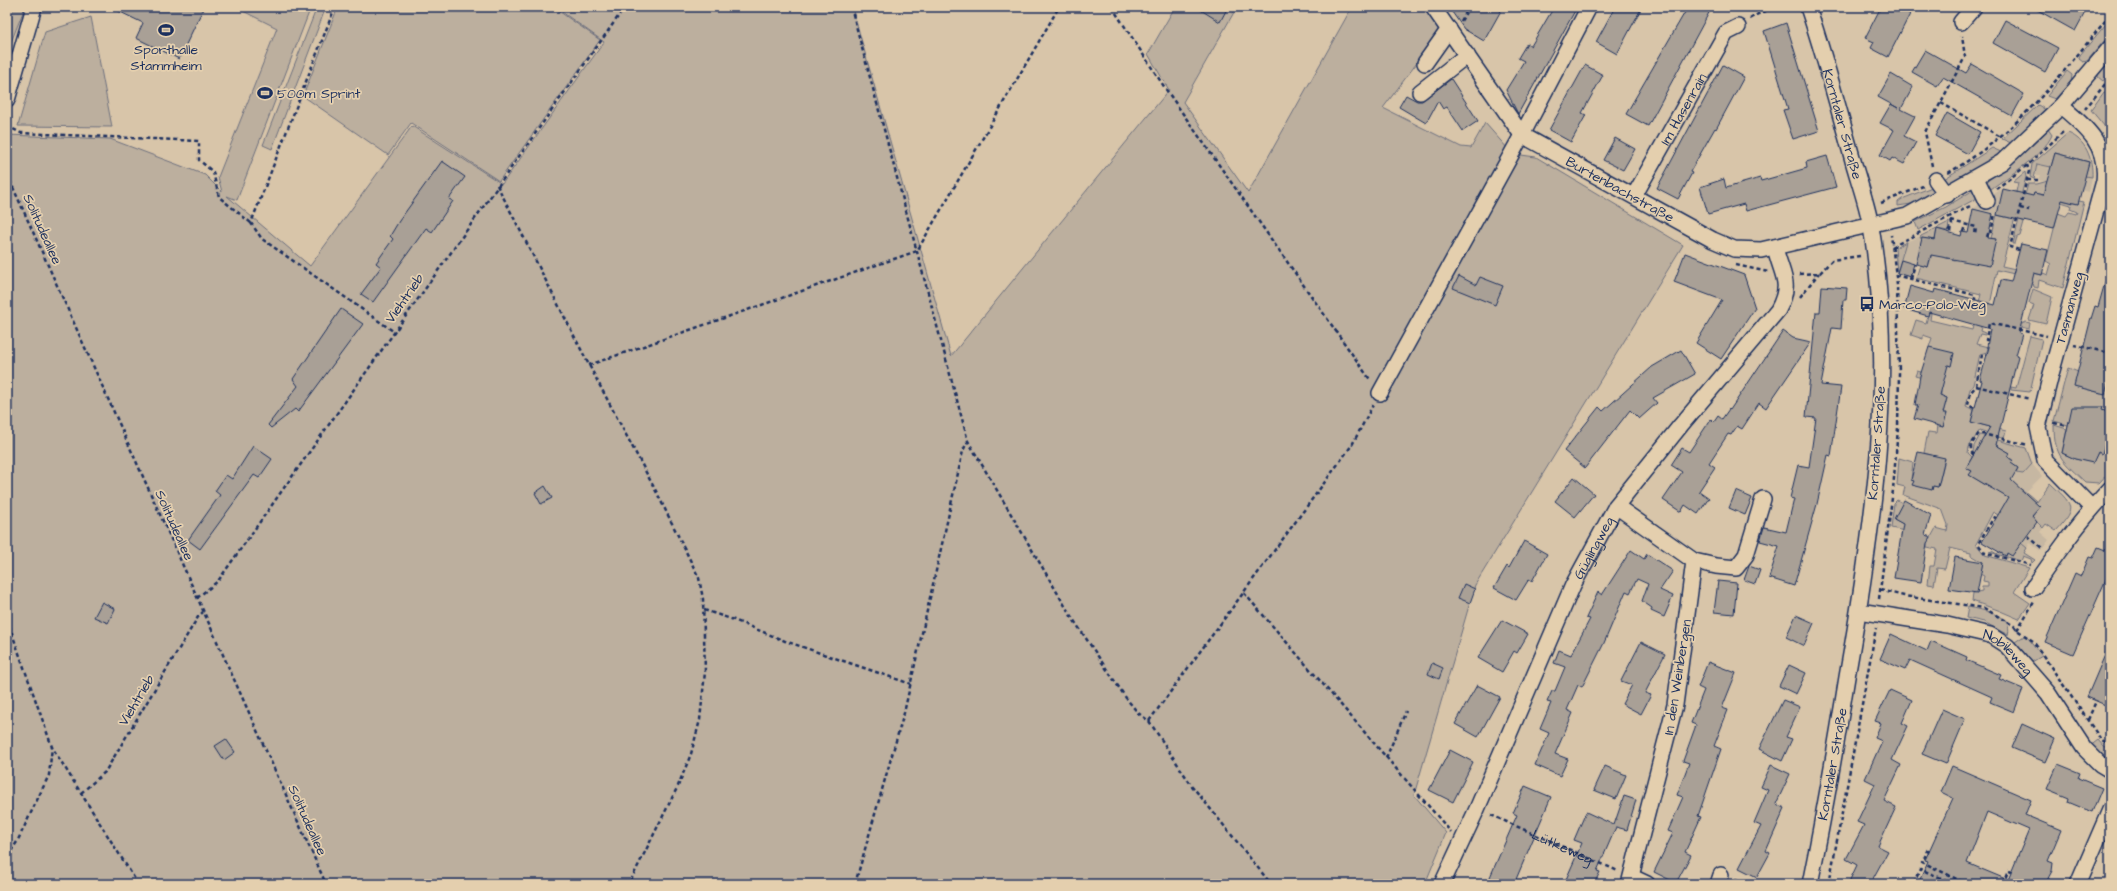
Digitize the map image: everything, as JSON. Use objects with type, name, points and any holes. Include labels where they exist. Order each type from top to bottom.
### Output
[{"type":"street","points":[[7,100],[12,73],[34,7]]},
{"type":"street","name":"Burtenbachstraße","points":[[1433,7],[1522,135],[1713,240],[1734,249],[1760,250],[1870,225]]},
{"type":"street","points":[[1380,393],[1522,135],[1589,7]]},
{"type":"street","name":"Korntaler Straße","points":[[1808,7],[1826,62],[1870,225],[1880,324],[1880,394],[1877,466],[1859,611],[1821,832],[1810,884]]},
{"type":"street","points":[[1961,22],[1974,7]]},
{"type":"street","name":"Im Hasenrain","points":[[1634,196],[1726,32],[1738,28]]},
{"type":"street","points":[[1425,63],[1449,30]]},
{"type":"street","points":[[1870,225],[1908,216],[1947,195],[2002,162],[2061,106],[2110,48]]},
{"type":"street","points":[[1420,92],[1467,55]]},
{"type":"street","name":"Tasmanweg","points":[[2061,106],[2087,131],[2103,154],[2105,169],[2097,184],[2038,427],[2041,465],[2092,508]]},
{"type":"street","points":[[1976,178],[1987,201]]},
{"type":"street","points":[[1936,180],[1947,195]]},
{"type":"street","name":"Güglingweg","points":[[1442,884],[1477,809],[1574,586],[1616,506],[1681,425],[1778,310],[1785,297],[1787,284],[1775,247]]},
{"type":"street","points":[[2033,588],[2049,550],[2110,489]]},
{"type":"street","points":[[1616,506],[1694,560],[1716,566],[1736,568],[1746,555],[1763,499]]},
{"type":"street","name":"In den Weinbergen","points":[[1631,880],[1675,705],[1694,560]]},
{"type":"street","name":"Nobileweg","points":[[1859,611],[1948,625],[1990,635],[2007,646],[2048,693],[2084,748],[2100,764],[2110,770]]},
{"type":"street","points":[[2078,884],[2110,810]]},
{"type":"street","points":[[1631,880],[1647,884]]},
{"type":"path","points":[[251,223],[335,7]]},
{"type":"path","name":"Viehtrieb","points":[[197,598],[218,581],[393,331],[625,7]]},
{"type":"path","points":[[852,7],[968,441],[1071,616],[1126,698],[1138,713],[1149,721],[1192,786],[1272,884]]},
{"type":"path","points":[[589,365],[917,250],[1060,7]]},
{"type":"path","points":[[1112,7],[1171,98],[1380,393],[1352,445],[1149,721]]},
{"type":"path","points":[[1738,28],[1758,14],[1777,7]]},
{"type":"path","points":[[1865,206],[1887,201],[1936,180],[1976,157],[2001,137],[2054,84],[2110,15]]},
{"type":"path","points":[[1936,180],[1925,132],[1965,57],[1961,22]]},
{"type":"path","points":[[1940,103],[2001,137]]},
{"type":"path","points":[[7,126],[21,133],[199,141],[199,160],[212,172],[219,197],[251,223],[262,239],[393,331]]},
{"type":"path","points":[[2019,250],[2010,247],[2029,171],[2027,165]]},
{"type":"path","name":"Solitudeallee","points":[[7,174],[326,884]]},
{"type":"path","points":[[2027,180],[2038,180]]},
{"type":"path","points":[[497,185],[589,365],[658,495],[699,578],[704,610],[705,672],[700,720],[691,754],[678,786],[628,884]]},
{"type":"path","points":[[2020,208],[2029,210]]},
{"type":"path","points":[[1987,237],[1990,231],[1991,232],[1995,214]]},
{"type":"path","points":[[1950,232],[1952,216]]},
{"type":"path","points":[[1951,221],[1976,228],[1975,235]]},
{"type":"path","points":[[1964,232],[1966,225]]},
{"type":"path","points":[[1911,279],[1915,264]]},
{"type":"path","points":[[1797,301],[1820,273]]},
{"type":"path","points":[[1895,275],[1975,295],[1975,300]]},
{"type":"path","points":[[1988,340],[1986,340],[1989,322],[2041,335]]},
{"type":"path","points":[[2072,345],[2110,353]]},
{"type":"path","points":[[1974,408],[1968,405],[1971,392],[1976,386],[1981,371],[1982,355],[1986,354]]},
{"type":"path","points":[[1976,386],[2021,397]]},
{"type":"path","points":[[2052,422],[2068,426]]},
{"type":"path","points":[[1974,455],[1971,452],[1972,445],[1979,433],[2028,446]]},
{"type":"path","points":[[855,884],[911,684],[963,451],[968,441]]},
{"type":"path","points":[[1996,518],[1994,517],[1978,544],[1985,553],[2033,566]]},
{"type":"path","points":[[2028,536],[2049,550]]},
{"type":"path","points":[[2007,646],[2034,601],[2033,588]]},
{"type":"path","points":[[1244,593],[1461,843]]},
{"type":"path","points":[[704,610],[734,620],[785,642],[911,684]]},
{"type":"path","name":"Viehtrieb","points":[[81,793],[105,772],[198,617],[203,612]]},
{"type":"path","points":[[7,619],[52,747],[138,884]]},
{"type":"path","points":[[2088,720],[2096,701]]},
{"type":"path","points":[[1386,758],[1406,711]]},
{"type":"path","points":[[7,857],[17,842],[49,775],[52,747]]},
{"type":"path","name":"Lütkeweg","points":[[1477,809],[1631,880]]},
{"type":"path","points":[[1929,849],[1922,862],[1966,884]]},
{"type":"path","points":[[1914,884],[1920,869],[1955,884]]},
{"type":"path","points":[[2003,884],[2008,871],[2011,872]]},
{"type":"shaded area","points":[[7,7],[25,7],[7,52]]},
{"type":"shaded area","points":[[235,7],[311,7],[237,200],[227,196],[310,266],[412,126],[502,184],[604,42],[555,7],[626,7],[629,9],[630,7],[852,7],[951,356],[1169,90],[1148,54],[1175,7],[1237,7],[1183,102],[1248,193],[1352,7],[1424,7],[1441,31],[1383,108],[1461,147],[1471,148],[1485,123],[1508,149],[1506,153],[1536,157],[1683,245],[1475,585],[1414,795],[1446,833],[1425,884],[7,884],[7,135],[110,139],[205,175],[222,192],[218,177],[277,28]]},
{"type":"shaded area","points":[[317,7],[326,7],[272,149],[263,145]]},
{"type":"shaded area","points":[[338,7],[553,7],[600,40],[499,181],[411,123],[388,155],[303,96]]},
{"type":"shaded area","points":[[91,17],[112,127],[18,126],[45,32]]},
{"type":"shaded area","points":[[2106,24],[2110,28],[2110,34],[2087,61],[2083,62],[2079,59],[2080,55]]},
{"type":"shaded area","points":[[2110,58],[2110,72],[2103,81],[2098,77],[2098,74]]},
{"type":"shaded area","points":[[2067,71],[2072,75],[2071,82],[2055,99],[2047,96]]},
{"type":"shaded area","points":[[2104,92],[2110,94],[2110,112],[2107,113],[2106,121],[2110,127],[2110,133],[2091,110]]},
{"type":"shaded area","points":[[2038,105],[2046,110],[2011,143],[2002,139]]},
{"type":"shaded area","points":[[2048,129],[2052,135],[2048,143],[2025,165],[1991,189],[1986,182],[2018,158]]},
{"type":"shaded area","points":[[2068,133],[2084,145],[2090,157],[2092,177],[2085,176],[2089,162],[2055,153],[2051,167],[2037,164],[2034,179],[2030,177],[2032,164]]},
{"type":"shaded area","points":[[1992,148],[2001,152],[1961,180],[1951,184],[1941,181]]},
{"type":"shaded area","points":[[2037,164],[2092,177],[2089,192],[2038,180],[2040,175],[2035,175]]},
{"type":"shaded area","points":[[2025,172],[2026,177],[2002,266],[2048,275],[2051,264],[2046,261],[2058,213],[2066,216],[2069,212],[2076,214],[2077,212],[2070,209],[2071,205],[2061,202],[2062,200],[2078,204],[2079,201],[2084,202],[2063,288],[2039,280],[2038,288],[2034,287],[2032,278],[1997,270],[1989,310],[2022,324],[2026,322],[2030,323],[2029,329],[1994,320],[1983,320],[1980,331],[1985,333],[1985,335],[1980,334],[1976,344],[1988,347],[1987,352],[1980,354],[1973,385],[1970,389],[1966,406],[1974,410],[1971,422],[2006,431],[2004,439],[1980,430],[1969,447],[1968,453],[1972,457],[1966,468],[1972,471],[1970,475],[1990,488],[2010,486],[2020,489],[2037,502],[2050,483],[2063,496],[2070,506],[2070,511],[2056,531],[2046,524],[2043,528],[2032,517],[2040,507],[2025,493],[1998,515],[1993,512],[1976,544],[1985,555],[2029,568],[2014,592],[2030,603],[2019,619],[1972,601],[1973,593],[1982,591],[1982,587],[1988,587],[1988,582],[1983,581],[1984,576],[1980,574],[1983,562],[1971,555],[1971,553],[1950,548],[1945,569],[1937,568],[1934,585],[1928,584],[1930,566],[1934,566],[1937,549],[1927,547],[1927,541],[1909,532],[1891,528],[1894,503],[1897,500],[1903,503],[1894,519],[1930,539],[1936,528],[1947,531],[1948,525],[1942,509],[1903,495],[1905,487],[1897,485],[1899,458],[1913,462],[1911,480],[1924,483],[1932,490],[1933,486],[1938,487],[1945,459],[1924,453],[1928,432],[1937,433],[1938,425],[1943,427],[1947,414],[1943,413],[1947,398],[1941,396],[1941,391],[1933,391],[1930,380],[1915,376],[1917,371],[1921,372],[1920,376],[1948,365],[1951,366],[1929,347],[1932,338],[1923,335],[1923,339],[1911,335],[1916,320],[1926,323],[1929,312],[1931,313],[1930,320],[1972,330],[1981,294],[1916,278],[1920,265],[1928,267],[1932,254],[1955,260],[1995,239],[1991,238],[1997,215],[2010,218],[2018,183],[2013,182]]},
{"type":"shaded area","points":[[2048,181],[2043,195],[2034,193],[2030,208],[2022,206],[2028,184],[2037,184]]},
{"type":"shaded area","points":[[1932,187],[1940,191],[1911,204],[1898,206],[1898,202],[1902,199]]},
{"type":"shaded area","points":[[1975,189],[1979,197],[1918,230],[1915,222],[1946,207]]},
{"type":"shaded area","points":[[2000,190],[2003,191],[1997,215],[1973,209]]},
{"type":"shaded area","points":[[2021,211],[2021,220],[2024,222],[2020,236],[2017,237],[2015,244],[2013,244]]},
{"type":"shaded area","points":[[1949,222],[1948,231],[1937,229],[1935,240],[1920,238],[1921,236]]},
{"type":"shaded area","points":[[1921,236],[1922,238],[1916,264],[1901,260],[1906,242]]},
{"type":"shaded area","points":[[1906,242],[1897,273],[1895,248]]},
{"type":"shaded area","points":[[2033,289],[2052,297],[2046,324],[2029,320],[2034,305],[2029,303]]},
{"type":"shaded area","points":[[2030,336],[2042,339],[2030,392],[2011,390],[2011,387],[2016,388]]},
{"type":"shaded area","points":[[2068,368],[2078,372],[2075,386],[2101,393],[2101,391],[2106,392],[2108,383],[2105,382],[2110,371],[2110,413],[2105,411],[2068,425],[2054,421]]},
{"type":"shaded area","points":[[2054,425],[2067,429],[2062,453],[2075,459],[2092,462],[2098,453],[2102,453],[2107,435],[2100,429],[2110,432],[2110,471],[2099,483],[2085,482],[2066,464],[2058,452],[2054,436]]},
{"type":"shaded area","points":[[1980,435],[2026,448],[2032,464],[2023,474],[2016,473],[2018,468],[2011,463],[2013,460],[2008,457],[2010,453],[1989,441],[1975,454],[1973,452],[1974,446]]},
{"type":"shaded area","points":[[2032,464],[2042,476],[2026,492],[2009,484],[2016,473],[2023,474]]},
{"type":"shaded area","points":[[2036,523],[2043,528],[2040,532],[2049,540],[2041,551],[2030,543],[2027,548],[2021,543]]},
{"type":"shaded area","points":[[2021,543],[2027,548],[2024,553],[2035,560],[2032,563],[2031,559],[2023,556],[2021,561],[1989,552],[1992,551],[1997,554],[1999,552],[2005,556]]},
{"type":"shaded area","points":[[1968,607],[1989,612],[2002,618],[2009,628],[2008,635],[1984,622],[1966,618]]},
{"type":"shaded area","points":[[2024,636],[2029,639],[2042,656],[2032,662],[2015,642]]},
{"type":"shaded area","points":[[2098,740],[2104,747],[2110,750],[2110,755],[2106,761],[2089,747]]},
{"type":"building","name":"Sporthalle Stammheim","points":[[110,7],[204,7],[179,59],[136,38],[143,23]]},
{"type":"building","points":[[1196,7],[1228,7],[1220,22]]},
{"type":"building","points":[[1459,7],[1503,7],[1484,41],[1464,29],[1452,12]]},
{"type":"building","points":[[1554,7],[1577,7],[1518,114],[1506,90],[1524,61],[1518,58],[1527,43],[1531,46]]},
{"type":"building","points":[[1615,7],[1642,7],[1617,54],[1596,42]]},
{"type":"building","points":[[1688,7],[1712,7],[1648,126],[1626,114]]},
{"type":"building","points":[[1881,7],[1897,7],[1910,14],[1888,57],[1871,48],[1874,42],[1865,38]]},
{"type":"building","points":[[2032,7],[2088,7],[2075,31]]},
{"type":"building","points":[[2005,20],[2058,48],[2045,72],[1993,43]]},
{"type":"building","points":[[1786,23],[1819,131],[1793,139],[1783,110],[1788,109],[1764,31]]},
{"type":"building","points":[[1925,50],[1966,73],[1972,64],[2024,94],[2012,116],[1943,77],[1937,86],[1912,72]]},
{"type":"building","points":[[1585,65],[1603,75],[1582,113],[1586,115],[1571,142],[1549,130]]},
{"type":"building","points":[[1723,65],[1744,77],[1716,129],[1715,128],[1690,172],[1692,173],[1678,199],[1657,188]]},
{"type":"building","points":[[1891,74],[1913,87],[1901,109],[1915,116],[1904,136],[1916,142],[1904,164],[1892,158],[1890,161],[1880,155],[1894,130],[1880,123],[1891,104],[1878,97]]},
{"type":"building","points":[[1451,79],[1478,121],[1463,131],[1447,107],[1443,109],[1438,101],[1426,123],[1399,107],[1406,95],[1417,101],[1422,101]]},
{"type":"building","points":[[1947,113],[1980,132],[1968,154],[1935,136]]},
{"type":"building","points":[[1615,138],[1635,149],[1623,170],[1603,160]]},
{"type":"building","points":[[2055,153],[2089,162],[2078,204],[2062,200],[2054,228],[1997,215],[2003,189],[2033,196],[2034,193],[2043,195]]},
{"type":"building","points":[[1827,156],[1836,187],[1746,211],[1744,204],[1708,214],[1700,187],[1724,179],[1726,188],[1760,178],[1761,181],[1807,168],[1806,162]]},
{"type":"building","points":[[442,161],[465,177],[449,199],[453,201],[432,232],[426,228],[373,302],[361,294],[381,267],[376,263],[393,239],[390,236],[399,221]]},
{"type":"building","points":[[1973,209],[1993,214],[1988,238],[1996,239],[1990,266],[1931,255],[1928,267],[1916,264],[1922,238],[1935,240],[1937,229],[1961,236],[1962,232],[1968,233]]},
{"type":"building","points":[[2021,244],[2048,250],[2042,275],[2034,273],[2019,333],[2022,334],[2016,355],[2018,356],[1996,445],[2010,453],[2008,457],[2013,461],[2011,463],[2018,468],[2011,480],[2040,507],[2032,516],[2037,522],[2012,556],[2007,553],[2006,556],[1982,542],[2008,498],[1969,475],[1972,471],[1966,468],[1990,427],[1971,422],[1989,347],[1987,347],[1990,329],[1929,312],[1928,316],[1904,309],[1910,286],[1934,293],[1935,289],[1995,305],[2001,280],[2011,282]]},
{"type":"building","points":[[1685,253],[1744,275],[1755,308],[1721,359],[1696,343],[1722,300],[1674,282]]},
{"type":"building","points":[[1901,260],[1914,264],[1910,277],[1897,273]]},
{"type":"building","points":[[1459,276],[1476,285],[1480,277],[1503,286],[1495,305],[1453,288]]},
{"type":"building","points":[[2106,279],[2110,279],[2110,375],[2105,394],[2074,386],[2090,322],[2095,306],[2098,307]]},
{"type":"building","points":[[1822,286],[1847,288],[1846,300],[1843,300],[1841,329],[1832,328],[1821,385],[1841,387],[1831,456],[1828,455],[1817,504],[1794,586],[1769,578],[1779,546],[1760,541],[1764,527],[1786,532],[1794,499],[1790,498],[1798,465],[1809,467],[1816,418],[1806,417],[1816,312],[1820,312]]},
{"type":"building","points":[[341,309],[363,324],[298,412],[295,409],[271,428],[268,425],[298,386],[293,379]]},
{"type":"building","points":[[1783,331],[1793,338],[1811,342],[1766,408],[1759,403],[1742,429],[1737,426],[1731,435],[1728,434],[1709,463],[1715,467],[1699,491],[1709,498],[1698,514],[1685,505],[1681,512],[1663,500],[1682,472],[1671,465],[1682,448],[1689,452],[1711,419],[1714,422],[1718,416],[1722,419],[1729,409],[1730,410]]},
{"type":"building","points":[[1929,347],[1954,353],[1951,366],[1948,365],[1940,395],[1947,398],[1943,413],[1947,413],[1943,427],[1914,419],[1918,405],[1915,405],[1920,376]]},
{"type":"building","points":[[1681,350],[1695,374],[1653,398],[1657,403],[1639,419],[1630,410],[1585,468],[1564,451],[1599,407],[1603,411],[1652,367]]},
{"type":"building","points":[[2072,407],[2103,407],[2102,410],[2110,413],[2110,425],[2102,454],[2098,452],[2093,463],[2075,459],[2062,453]]},
{"type":"building","points":[[253,446],[272,459],[259,478],[254,475],[200,549],[188,540],[220,495],[215,491],[226,475],[232,479]]},
{"type":"building","points":[[1918,452],[1945,458],[1938,487],[1933,486],[1932,490],[1912,485],[1914,481],[1911,480]]},
{"type":"building","points":[[1574,477],[1594,494],[1575,517],[1555,501]]},
{"type":"building","points":[[545,486],[552,498],[541,504],[535,493]]},
{"type":"building","points":[[1736,491],[1752,498],[1745,515],[1729,508]]},
{"type":"building","points":[[1904,500],[1931,515],[1925,535],[1931,537],[1927,543],[1921,582],[1894,578],[1903,524],[1894,519]]},
{"type":"building","points":[[1524,541],[1547,554],[1532,581],[1529,579],[1516,600],[1494,588],[1507,566],[1509,568]]},
{"type":"building","points":[[2098,547],[2110,552],[2110,578],[2107,577],[2073,654],[2045,642],[2075,573],[2081,576],[2089,557],[2093,558]]},
{"type":"building","points":[[1631,550],[1644,559],[1647,554],[1673,571],[1660,590],[1673,596],[1664,617],[1651,611],[1652,608],[1642,601],[1648,584],[1637,579],[1630,593],[1626,591],[1604,643],[1582,687],[1578,685],[1567,710],[1573,713],[1555,754],[1568,759],[1560,776],[1535,765],[1549,733],[1540,729],[1551,703],[1547,702],[1552,691],[1555,691],[1565,667],[1554,663],[1559,650],[1571,655],[1590,619],[1586,618],[1598,592],[1602,595]]},
{"type":"building","points":[[1955,557],[1983,562],[1977,593],[1949,589]]},
{"type":"building","points":[[1749,566],[1760,570],[1755,584],[1744,580]]},
{"type":"building","points":[[1718,581],[1737,583],[1734,614],[1714,612]]},
{"type":"building","points":[[1464,584],[1475,589],[1470,603],[1458,598]]},
{"type":"building","points":[[102,602],[115,609],[108,623],[94,617]]},
{"type":"building","points":[[1796,615],[1814,623],[1804,646],[1786,637]]},
{"type":"building","points":[[1502,620],[1528,634],[1517,653],[1514,651],[1502,672],[1478,658]]},
{"type":"building","points":[[1891,634],[1927,651],[1931,641],[1967,657],[1966,660],[2001,675],[1999,679],[2023,689],[2014,712],[1990,702],[1992,697],[1910,660],[1905,670],[1880,659]]},
{"type":"building","points":[[1641,642],[1665,654],[1645,693],[1651,695],[1641,714],[1622,704],[1632,685],[1621,681]]},
{"type":"building","points":[[2110,643],[2110,707],[2087,697]]},
{"type":"building","points":[[1708,662],[1736,673],[1722,708],[1728,710],[1714,746],[1721,749],[1698,816],[1701,817],[1685,852],[1691,855],[1676,883],[1654,872],[1673,833],[1668,831],[1683,797],[1677,795],[1689,763],[1683,761],[1696,725],[1691,723],[1704,690],[1698,687]]},
{"type":"building","points":[[1432,663],[1443,668],[1439,679],[1428,674]]},
{"type":"building","points":[[1789,665],[1806,673],[1796,694],[1779,686]]},
{"type":"building","points":[[1477,685],[1500,697],[1478,737],[1455,724]]},
{"type":"building","points":[[1890,690],[1912,700],[1902,723],[1908,726],[1892,760],[1901,765],[1884,801],[1896,807],[1878,846],[1888,851],[1870,884],[1848,884],[1857,865],[1846,859],[1864,825],[1857,822],[1875,784],[1865,779],[1882,741],[1875,738],[1881,723],[1875,721]]},
{"type":"building","points":[[1783,700],[1800,707],[1786,737],[1792,739],[1782,761],[1759,749]]},
{"type":"building","points":[[1942,709],[1965,719],[1946,764],[1922,754]]},
{"type":"building","points":[[2022,724],[2055,739],[2045,762],[2012,748]]},
{"type":"building","points":[[226,739],[235,752],[224,760],[215,746]]},
{"type":"building","points":[[1450,750],[1473,762],[1453,802],[1429,790]]},
{"type":"building","points":[[2058,764],[2080,773],[2078,778],[2102,788],[2092,812],[2068,802],[2069,798],[2047,789]]},
{"type":"building","points":[[1771,765],[1790,774],[1776,804],[1785,808],[1766,851],[1770,853],[1757,877],[1739,868],[1761,826],[1754,823],[1768,790],[1761,787]]},
{"type":"building","points":[[1605,766],[1626,775],[1616,799],[1594,790]]},
{"type":"building","points":[[1952,766],[2031,800],[2025,815],[2061,830],[2048,861],[2053,863],[2052,871],[2045,884],[1918,884],[1928,861],[1925,860],[1953,798],[1941,792]],"holes":[[[1987,812],[2029,830],[2008,880],[1967,863]]]},
{"type":"building","points":[[1525,786],[1551,797],[1514,884],[1487,884],[1517,815],[1513,813]]},
{"type":"building","points":[[1624,796],[1636,800],[1627,830],[1616,827],[1597,871],[1600,872],[1594,884],[1564,884],[1582,843],[1574,840],[1586,812],[1614,825]]},
{"type":"place","name":"Sporthalle Stammheim","points":[[166,30]]},
{"type":"place","name":"500m Sprint","points":[[265,93]]},
{"type":"place","name":"Marco-Polo-Weg","points":[[1867,304]]}]
